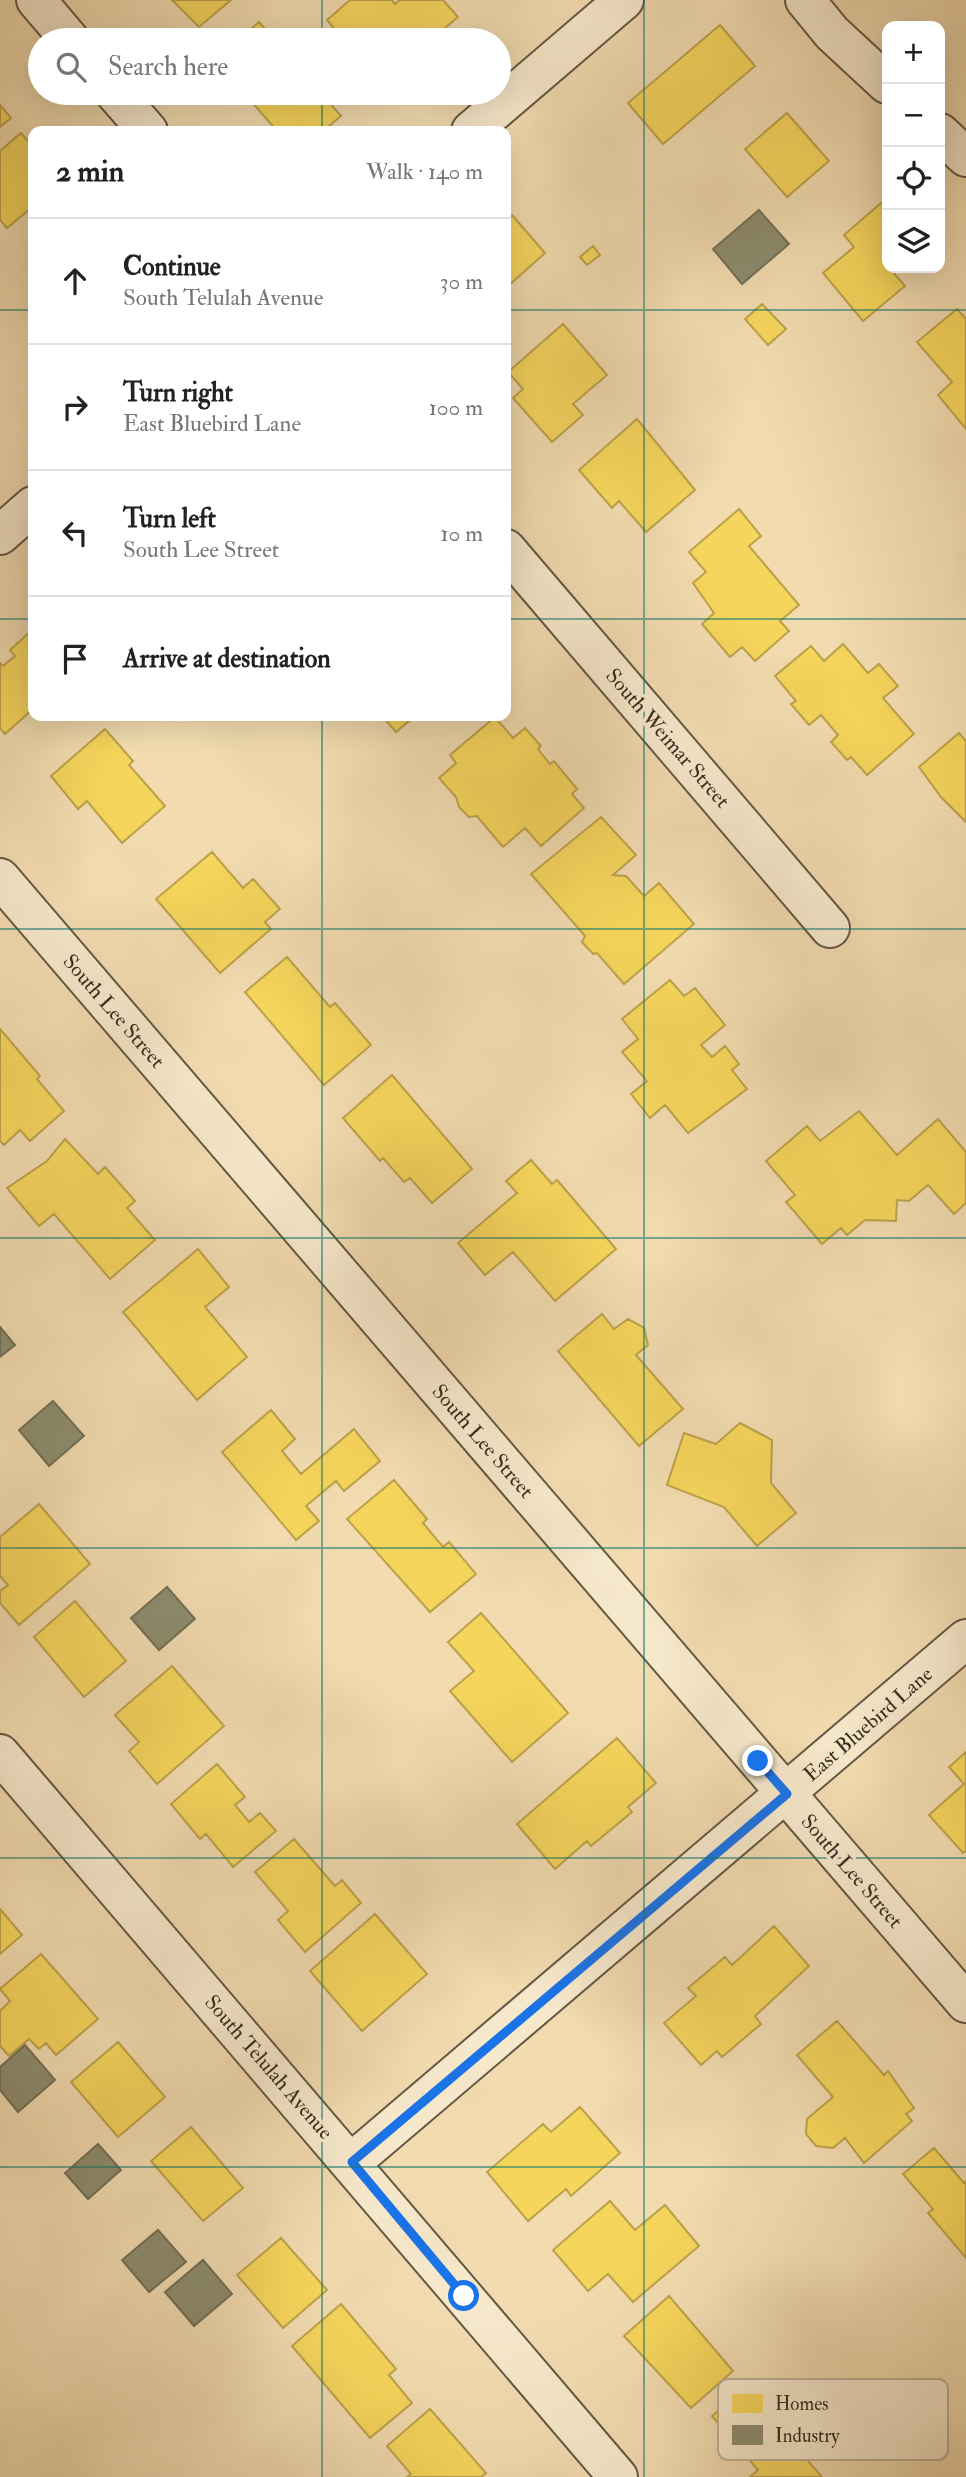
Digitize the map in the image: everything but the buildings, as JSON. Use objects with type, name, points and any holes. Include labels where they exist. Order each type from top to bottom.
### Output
[{"type":"street","points":[[36,0],[60,28]]},
{"type":"street","points":[[511,97],[624,0]]},
{"type":"street","points":[[806,0],[832,33],[882,79]]},
{"type":"street","points":[[125,105],[144,126]]},
{"type":"street","points":[[477,126],[501,105]]},
{"type":"street","points":[[945,138],[966,157]]},
{"type":"street","points":[[0,535],[28,510]]},
{"type":"street","name":"South Weimar Street","points":[[511,555],[830,928]]},
{"type":"street","name":"South Lee Street","points":[[0,878],[966,2003]]},
{"type":"street","name":"East Bluebird Lane","points":[[352,2162],[966,1639]]},
{"type":"street","name":"South Telulah Avenue","points":[[0,1754],[352,2162],[618,2477]]},
{"type":"route","points":[[464,2296],[352,2162],[787,1794],[758,1761]]}]
